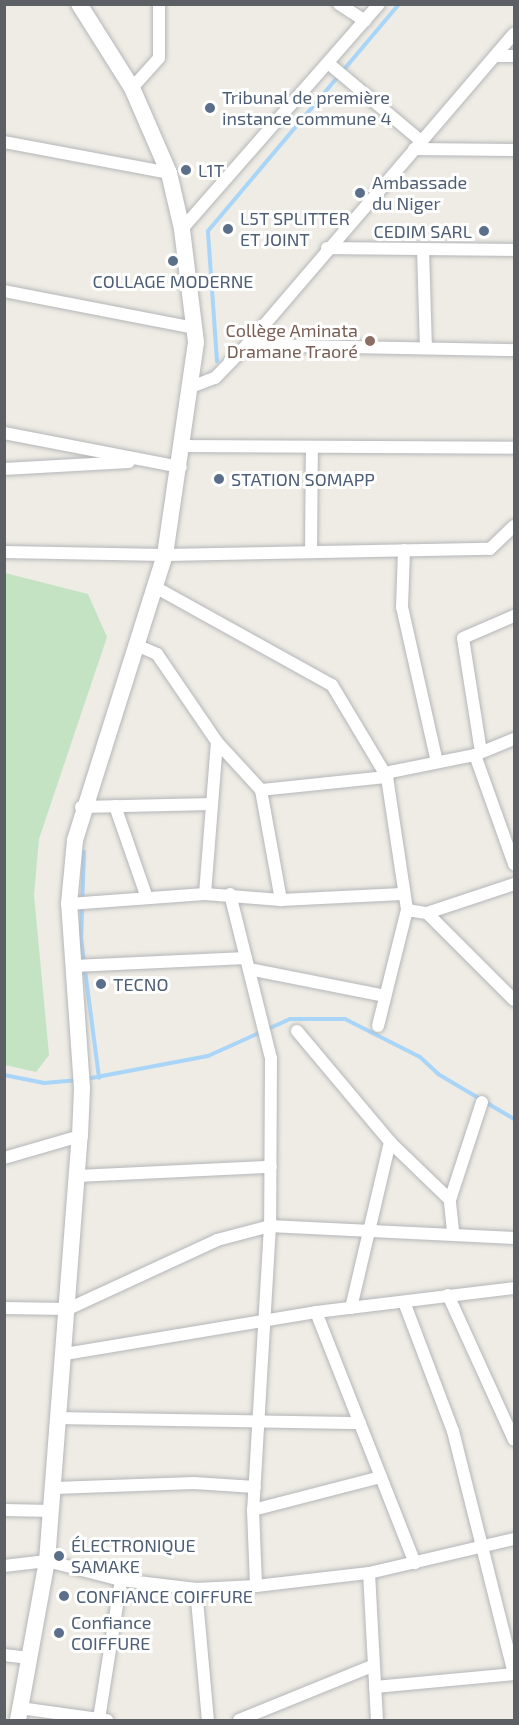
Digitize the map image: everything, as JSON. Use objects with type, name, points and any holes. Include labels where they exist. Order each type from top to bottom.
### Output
[{"type":"main road","points":[[19,1714],[27,1658],[47,1561],[61,1418],[82,1082],[69,904],[81,807],[165,555],[185,447],[194,328],[182,229],[169,173],[132,88],[79,4]]},
{"type":"street","points":[[132,88],[159,58],[159,4]]},
{"type":"street","points":[[339,4],[364,21]]},
{"type":"street","points":[[182,229],[379,4]]},
{"type":"street","points":[[191,387],[215,378],[247,345],[327,248],[514,34]]},
{"type":"street","points":[[496,56],[514,56]]},
{"type":"street","points":[[328,63],[417,145],[514,150]]},
{"type":"street","points":[[4,142],[169,173]]},
{"type":"street","points":[[327,248],[514,250]]},
{"type":"street","points":[[423,249],[426,348]]},
{"type":"street","points":[[4,291],[194,328]]},
{"type":"street","points":[[247,345],[514,350]]},
{"type":"street","points":[[4,433],[181,467]]},
{"type":"street","points":[[185,447],[514,448]]},
{"type":"street","points":[[311,552],[312,447]]},
{"type":"street","points":[[4,469],[150,462]]},
{"type":"street","points":[[4,552],[165,555],[490,549],[514,526]]},
{"type":"street","points":[[404,550],[402,607],[437,762]]},
{"type":"street","points":[[155,587],[332,685],[386,775],[406,910],[378,1026]]},
{"type":"street","points":[[514,616],[464,638],[478,754],[514,864]]},
{"type":"street","points":[[136,645],[156,654],[217,742],[261,790],[282,900]]},
{"type":"street","points":[[261,790],[386,775],[478,754],[514,739]]},
{"type":"street","points":[[205,894],[217,742]]},
{"type":"street","points":[[81,807],[212,804]]},
{"type":"street","points":[[115,807],[147,898]]},
{"type":"street","points":[[406,910],[426,913],[514,884]]},
{"type":"street","points":[[69,904],[205,894],[231,894],[282,900],[402,894]]},
{"type":"street","points":[[231,894],[271,1058],[270,1226],[261,1322],[253,1510],[256,1587]]},
{"type":"street","points":[[426,913],[514,1000]]},
{"type":"street","points":[[74,966],[248,963],[385,996]]},
{"type":"street","points":[[297,1031],[390,1142],[450,1200]]},
{"type":"street","points":[[453,1231],[450,1200],[482,1102]]},
{"type":"street","points":[[4,1158],[80,1136]]},
{"type":"street","points":[[351,1308],[390,1142]]},
{"type":"street","points":[[77,1176],[271,1167]]},
{"type":"street","points":[[4,1308],[68,1309],[217,1240],[270,1226],[370,1233],[453,1231],[514,1238]]},
{"type":"street","points":[[65,1354],[316,1312],[514,1288]]},
{"type":"street","points":[[448,1295],[514,1440]]},
{"type":"street","points":[[375,1687],[514,1673],[453,1431],[404,1302]]},
{"type":"street","points":[[316,1312],[414,1563]]},
{"type":"street","points":[[61,1418],[360,1424]]},
{"type":"street","points":[[253,1510],[381,1477]]},
{"type":"street","points":[[54,1488],[194,1483],[255,1487]]},
{"type":"street","points":[[4,1510],[52,1511]]},
{"type":"street","points":[[4,1566],[47,1561],[121,1580],[196,1589],[256,1587],[369,1573],[483,1550],[514,1539]]},
{"type":"street","points":[[369,1573],[372,1666],[377,1720]]},
{"type":"street","points":[[19,1714],[103,1720],[121,1580]]},
{"type":"street","points":[[196,1589],[208,1720]]},
{"type":"street","points":[[4,1655],[27,1658]]},
{"type":"street","points":[[239,1720],[372,1666]]},
{"type":"green space","points":[[5,573],[88,594],[107,637],[39,839],[34,895],[49,1055],[36,1072],[5,1065]]},
{"type":"waterway","points":[[217,361],[208,231],[399,4]]},
{"type":"waterway","points":[[84,852],[81,939],[99,1078]]},
{"type":"waterway","points":[[86,1079],[208,1056],[290,1019],[345,1019],[420,1057],[438,1074],[514,1119]]},
{"type":"waterway","points":[[4,1075],[44,1083],[76,1080]]},
{"type":"place","name":"Tribunal de première instance commune 4","points":[[210,108]]},
{"type":"place","name":"L1T","points":[[186,170]]},
{"type":"place","name":"Ambassade du Niger","points":[[360,193]]},
{"type":"place","name":"L5T SPLITTER ET JOINT","points":[[228,229]]},
{"type":"place","name":"CEDIM SARL","points":[[484,231]]},
{"type":"place","name":"COLLAGE MODERNE","points":[[173,261]]},
{"type":"place","name":"Collège Aminata Dramane Traoré","points":[[370,341]]},
{"type":"place","name":"STATION SOMAPP","points":[[219,479]]},
{"type":"place","name":"TECNO","points":[[101,984]]},
{"type":"place","name":"ÉLECTRONIQUE SAMAKE","points":[[59,1556]]},
{"type":"place","name":"CONFIANCE COIFFURE","points":[[64,1596]]},
{"type":"place","name":"Confiance COIFFURE","points":[[59,1633]]}]
